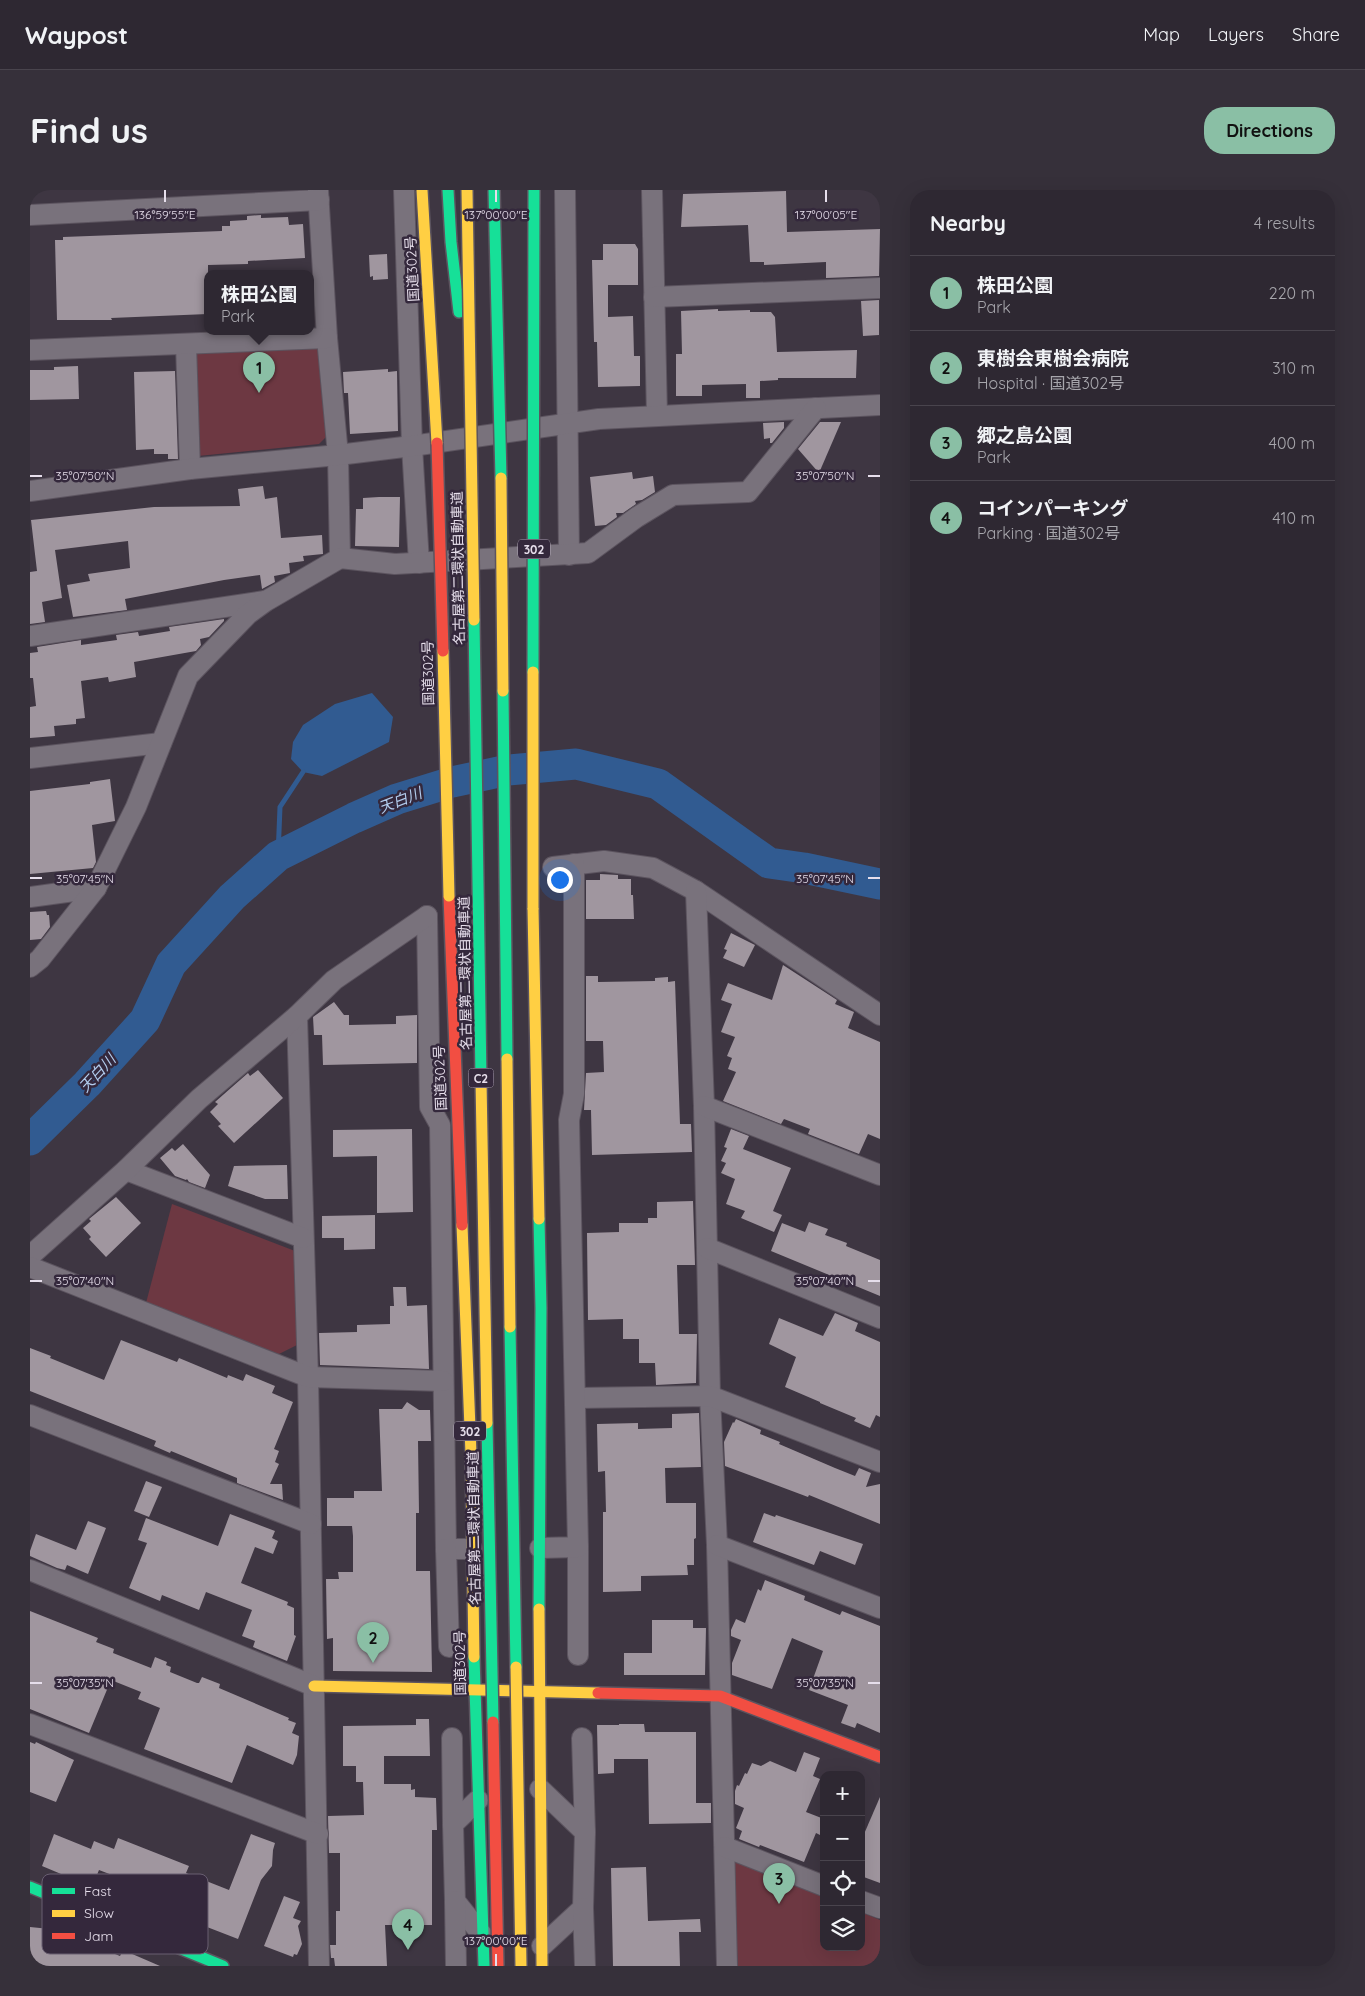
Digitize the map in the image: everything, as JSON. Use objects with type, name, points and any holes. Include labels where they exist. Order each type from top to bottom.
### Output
[{"type":"main road","name":"国道302号","points":[[422,190],[438,442],[449,896],[471,1454],[475,1691],[484,1966]]},
{"type":"main road","points":[[448,190],[450,242],[470,408]]},
{"type":"main road","name":"名古屋第二環状自動車道","points":[[467,190],[484,1307],[498,1966]]},
{"type":"main road","name":"C2","points":[[494,190],[499,384],[521,1966]]},
{"type":"main road","name":"302","points":[[534,190],[533,908],[541,1308],[539,1693],[542,1956]]},
{"type":"main road","points":[[499,384],[506,234]]},
{"type":"main road","points":[[314,1686],[720,1696],[880,1757]]},
{"type":"main road","points":[[30,1887],[42,1892]]},
{"type":"main road","points":[[195,1954],[224,1966]]},
{"type":"street","points":[[404,190],[412,446],[419,563]]},
{"type":"street","points":[[565,190],[568,555]]},
{"type":"street","points":[[652,190],[657,416]]},
{"type":"street","points":[[30,215],[318,195],[327,338],[338,455],[340,558]]},
{"type":"street","points":[[654,297],[880,288]]},
{"type":"street","points":[[30,350],[327,338]]},
{"type":"street","points":[[186,344],[190,469]]},
{"type":"street","points":[[30,491],[190,469],[412,446],[600,419],[880,405]]},
{"type":"street","points":[[30,967],[40,958],[96,888],[136,807],[188,676],[248,614],[266,600],[340,558],[395,564],[588,553],[637,517],[674,494],[748,492],[816,408]]},
{"type":"street","points":[[30,636],[266,600]]},
{"type":"street","points":[[30,758],[161,743]]},
{"type":"street","points":[[553,867],[604,861],[653,868],[696,891],[880,1015]]},
{"type":"street","points":[[574,864],[574,1094],[569,1120],[576,1398],[578,1655]]},
{"type":"street","points":[[30,897],[96,888]]},
{"type":"street","points":[[696,891],[704,1106],[710,1396],[717,1545],[727,1966]]},
{"type":"street","points":[[30,1256],[126,1170],[198,1099],[297,1016],[334,980],[427,916],[430,1106],[440,1125],[449,1647]]},
{"type":"street","points":[[297,1016],[308,1377],[319,1966]]},
{"type":"street","points":[[704,1106],[880,1174]]},
{"type":"street","points":[[126,1170],[303,1238]]},
{"type":"street","points":[[707,1248],[880,1318]]},
{"type":"street","points":[[30,1267],[308,1377],[443,1381]]},
{"type":"street","points":[[576,1398],[710,1396],[880,1462]]},
{"type":"street","points":[[30,1416],[311,1524]]},
{"type":"street","points":[[717,1545],[880,1608]]},
{"type":"street","points":[[540,1548],[578,1547]]},
{"type":"street","points":[[446,1549],[472,1549]]},
{"type":"street","points":[[30,1570],[314,1686]]},
{"type":"street","points":[[30,1724],[318,1834]]},
{"type":"street","points":[[452,1738],[456,1966]]},
{"type":"street","points":[[582,1738],[585,1832],[583,1908],[585,1966]]},
{"type":"street","points":[[540,1789],[585,1832]]},
{"type":"street","points":[[453,1824],[478,1800]]},
{"type":"street","points":[[725,1847],[820,1884]]},
{"type":"street","points":[[455,1901],[483,1936]]},
{"type":"street","points":[[865,1902],[880,1908]]},
{"type":"street","points":[[542,1956],[583,1908]]},
{"type":"shaded area","points":[[320,344],[326,437],[319,444],[198,456],[192,349]]},
{"type":"shaded area","points":[[172,1204],[295,1251],[297,1345],[279,1354],[146,1303]]},
{"type":"shaded area","points":[[731,1856],[820,1894],[820,1951],[865,1951],[865,1914],[880,1920],[880,1966],[738,1966]]},
{"type":"water","points":[[372,693],[393,717],[389,742],[322,776],[303,772],[291,759],[293,742],[303,725],[335,704]]},
{"type":"building","points":[[786,191],[787,232],[880,229],[879,276],[826,278],[826,262],[764,265],[764,262],[750,262],[748,225],[681,227],[683,194]]},
{"type":"building","points":[[261,215],[261,218],[288,217],[289,225],[303,224],[305,258],[248,261],[248,264],[208,265],[208,270],[204,270],[204,314],[111,318],[112,320],[57,320],[55,240],[63,240],[63,237],[222,231],[222,226],[230,226],[230,221],[247,220],[247,216]]},
{"type":"building","points":[[603,244],[635,244],[638,249],[638,285],[608,285],[608,317],[633,316],[634,356],[640,356],[640,386],[598,387],[597,342],[594,342],[592,260],[603,260]]},
{"type":"building","points":[[387,254],[388,279],[373,280],[373,276],[370,277],[369,255]]},
{"type":"building","points":[[879,300],[879,335],[863,336],[861,301]]},
{"type":"building","points":[[718,309],[718,311],[750,310],[750,312],[771,312],[775,317],[777,352],[857,350],[856,378],[778,378],[778,380],[760,381],[760,398],[746,398],[746,384],[702,385],[702,396],[676,396],[676,354],[682,354],[681,311]]},
{"type":"building","points":[[78,366],[79,399],[30,400],[30,370],[54,370],[54,367]]},
{"type":"building","points":[[388,369],[388,372],[397,371],[398,431],[350,434],[348,393],[344,393],[343,372]]},
{"type":"building","points":[[175,371],[178,459],[168,459],[168,454],[154,454],[154,449],[136,450],[134,372]]},
{"type":"building","points":[[784,422],[784,428],[772,443],[770,443],[770,438],[764,439],[763,423]]},
{"type":"building","points":[[820,422],[841,422],[819,473],[798,449]]},
{"type":"building","points":[[632,472],[633,479],[653,476],[655,492],[642,500],[635,501],[636,504],[623,513],[616,513],[617,517],[606,525],[595,526],[590,477]]},
{"type":"building","points":[[263,486],[265,499],[277,497],[281,538],[322,535],[323,554],[303,556],[304,561],[289,563],[290,573],[274,576],[275,582],[262,589],[260,575],[224,580],[125,599],[127,610],[73,617],[67,585],[90,581],[88,574],[130,568],[128,541],[55,550],[62,598],[42,602],[45,622],[30,624],[30,572],[37,571],[31,520],[154,507],[240,506],[238,489]]},
{"type":"building","points":[[400,497],[399,547],[355,546],[356,509],[363,509],[363,498]]},
{"type":"building","points":[[224,619],[209,637],[200,639],[201,645],[196,651],[134,662],[136,677],[109,682],[108,677],[81,681],[85,718],[76,719],[76,724],[54,726],[55,736],[30,738],[30,707],[36,706],[33,678],[30,678],[30,653],[38,652],[37,647],[81,640],[81,645],[117,640],[116,635],[138,632],[139,636],[170,631],[169,627]]},
{"type":"building","points":[[110,779],[115,821],[92,825],[96,862],[93,868],[30,874],[30,791],[90,784],[90,782]]},
{"type":"building","points":[[600,874],[618,875],[618,879],[631,879],[634,919],[586,919],[586,880],[600,880]]},
{"type":"building","points":[[46,911],[47,915],[49,915],[50,927],[41,939],[30,940],[30,912]]},
{"type":"building","points":[[731,933],[755,945],[744,967],[723,958],[727,950],[724,949]]},
{"type":"building","points":[[783,965],[837,1000],[835,1004],[854,1012],[848,1028],[880,1042],[880,1139],[868,1134],[859,1154],[808,1134],[810,1129],[784,1119],[781,1124],[723,1101],[736,1072],[728,1069],[732,1058],[727,1056],[735,1037],[721,1032],[732,1004],[721,1000],[728,983],[772,1000]]},
{"type":"building","points":[[586,976],[598,976],[598,982],[655,981],[655,978],[668,977],[668,982],[675,981],[680,1124],[691,1124],[692,1152],[592,1155],[591,1110],[584,1110],[586,1073],[604,1072],[603,1041],[586,1041]]},
{"type":"building","points":[[334,1002],[344,1015],[349,1015],[349,1025],[396,1024],[396,1016],[417,1015],[417,1063],[323,1065],[322,1035],[314,1035],[313,1017]]},
{"type":"building","points":[[258,1070],[283,1098],[234,1143],[218,1126],[221,1124],[210,1112],[218,1104],[215,1102],[248,1073],[250,1076]]},
{"type":"building","points":[[412,1129],[413,1212],[377,1213],[377,1156],[333,1157],[333,1130]]},
{"type":"building","points":[[731,1129],[749,1136],[743,1149],[791,1168],[773,1211],[782,1215],[774,1232],[741,1218],[745,1211],[726,1204],[735,1179],[721,1173],[726,1163],[721,1161],[727,1148],[724,1147]]},
{"type":"building","points":[[183,1144],[210,1175],[205,1188],[189,1182],[187,1179],[175,1176],[160,1158],[172,1148],[175,1151]]},
{"type":"building","points":[[287,1165],[288,1199],[265,1199],[228,1186],[234,1166]]},
{"type":"building","points":[[116,1197],[141,1223],[106,1257],[89,1239],[91,1237],[83,1228],[91,1221],[89,1219]]},
{"type":"building","points":[[693,1201],[695,1265],[677,1265],[679,1334],[697,1334],[696,1383],[656,1385],[655,1363],[639,1363],[639,1339],[623,1339],[623,1319],[588,1320],[587,1233],[619,1232],[619,1223],[648,1223],[648,1218],[657,1218],[657,1202]]},
{"type":"building","points":[[375,1215],[375,1249],[344,1250],[344,1238],[322,1238],[322,1216]]},
{"type":"building","points":[[809,1222],[828,1229],[825,1235],[847,1243],[846,1246],[880,1260],[880,1296],[771,1251],[782,1223],[805,1232]]},
{"type":"building","points":[[393,1287],[406,1287],[407,1306],[427,1305],[429,1369],[320,1365],[319,1333],[357,1332],[357,1325],[390,1324],[390,1306],[394,1306]]},
{"type":"building","points":[[835,1313],[858,1323],[855,1331],[880,1342],[880,1417],[876,1415],[870,1428],[854,1421],[856,1418],[785,1387],[796,1357],[769,1344],[779,1318],[823,1336]]},
{"type":"building","points":[[121,1340],[177,1362],[179,1358],[227,1378],[228,1375],[243,1381],[246,1374],[275,1386],[272,1393],[293,1402],[274,1449],[279,1451],[275,1462],[279,1464],[270,1484],[282,1484],[283,1500],[237,1483],[237,1478],[154,1446],[156,1441],[30,1391],[30,1348],[104,1380]]},
{"type":"building","points":[[407,1402],[419,1410],[430,1410],[431,1441],[418,1441],[419,1513],[416,1513],[416,1571],[430,1571],[432,1672],[333,1671],[333,1638],[327,1639],[326,1579],[339,1579],[338,1572],[353,1572],[353,1536],[352,1526],[327,1526],[327,1498],[354,1498],[354,1491],[382,1491],[379,1409],[402,1409]]},
{"type":"building","points":[[699,1413],[701,1467],[665,1468],[666,1503],[696,1503],[694,1565],[687,1565],[688,1575],[641,1576],[641,1591],[603,1592],[603,1512],[606,1512],[605,1471],[598,1472],[597,1424],[638,1423],[638,1429],[672,1428],[672,1414]]},
{"type":"building","points":[[736,1419],[761,1430],[760,1434],[780,1442],[779,1444],[855,1476],[859,1468],[871,1473],[866,1487],[880,1484],[880,1524],[809,1495],[808,1497],[725,1466],[724,1442]]},
{"type":"building","points":[[146,1481],[162,1487],[149,1517],[134,1511]]},
{"type":"building","points":[[764,1513],[775,1517],[776,1515],[863,1544],[855,1565],[820,1551],[814,1565],[753,1542]]},
{"type":"building","points":[[230,1514],[275,1531],[272,1538],[278,1541],[273,1554],[255,1547],[241,1583],[288,1602],[287,1605],[294,1608],[294,1635],[296,1636],[287,1661],[253,1647],[255,1641],[242,1636],[252,1610],[206,1592],[199,1610],[162,1595],[160,1601],[129,1588],[147,1543],[138,1540],[146,1518],[218,1546]]},
{"type":"building","points":[[88,1521],[106,1528],[88,1574],[67,1565],[65,1570],[57,1568],[30,1556],[36,1534],[76,1550]]},
{"type":"building","points":[[765,1580],[805,1596],[804,1600],[840,1615],[842,1611],[880,1626],[880,1733],[857,1723],[855,1728],[841,1723],[848,1705],[809,1690],[823,1651],[792,1638],[772,1689],[732,1675],[732,1663],[741,1640],[731,1636],[731,1630],[736,1619],[745,1623],[758,1589],[761,1591]]},
{"type":"building","points":[[30,1611],[98,1638],[96,1642],[114,1649],[113,1653],[151,1668],[155,1657],[167,1662],[166,1665],[171,1667],[170,1672],[197,1683],[199,1683],[202,1677],[220,1684],[219,1688],[289,1718],[288,1720],[296,1723],[292,1733],[299,1736],[297,1755],[293,1765],[247,1745],[232,1783],[144,1749],[160,1708],[138,1699],[141,1692],[111,1680],[89,1733],[30,1709]]},
{"type":"building","points":[[652,1620],[693,1620],[693,1628],[706,1628],[705,1675],[624,1675],[624,1653],[652,1653]]},
{"type":"building","points":[[416,1719],[429,1719],[430,1756],[384,1756],[384,1784],[411,1784],[411,1790],[415,1789],[415,1797],[436,1798],[437,1830],[432,1830],[432,1925],[385,1925],[387,1966],[335,1966],[334,1958],[331,1958],[330,1945],[336,1945],[336,1911],[340,1911],[340,1853],[329,1853],[328,1816],[364,1815],[363,1782],[356,1782],[356,1766],[343,1766],[343,1726],[416,1725]]},
{"type":"building","points":[[644,1724],[645,1732],[696,1732],[696,1803],[711,1803],[711,1823],[649,1824],[648,1759],[614,1759],[614,1773],[598,1774],[597,1725]]},
{"type":"building","points":[[30,1742],[35,1744],[36,1742],[74,1760],[56,1802],[30,1792]]},
{"type":"building","points":[[804,1752],[820,1758],[813,1776],[820,1779],[806,1812],[820,1817],[820,1835],[816,1833],[804,1862],[739,1839],[742,1831],[736,1828],[744,1808],[735,1804],[735,1791],[752,1763],[761,1766],[770,1761],[796,1772]]},
{"type":"building","points":[[880,1797],[880,1883],[865,1877],[865,1832]]},
{"type":"building","points":[[54,1834],[91,1849],[94,1841],[114,1849],[118,1838],[189,1866],[186,1873],[189,1874],[109,1874],[99,1870],[97,1874],[61,1874],[42,1866]]},
{"type":"building","points":[[251,1834],[275,1843],[272,1866],[261,1880],[238,1939],[208,1927],[208,1882],[229,1890]]},
{"type":"building","points":[[646,1867],[648,1921],[700,1919],[701,1932],[679,1932],[680,1966],[613,1966],[611,1868]]},
{"type":"building","points":[[284,1896],[300,1902],[293,1918],[301,1921],[298,1926],[302,1944],[297,1955],[294,1954],[293,1957],[264,1946]]},
{"type":"building","points":[[30,1927],[42,1928],[42,1954],[115,1954],[120,1956],[121,1954],[132,1954],[160,1966],[30,1966]]},
{"type":"waterway","name":"天白川","points":[[30,1140],[87,1084],[145,1020],[171,964],[232,897],[278,856],[397,799],[452,782],[508,770],[576,764],[658,784],[769,863],[804,868],[880,884]]},
{"type":"waterway","points":[[278,856],[280,807],[303,772]]},
{"type":"traffic: fast","points":[[448,190],[451,242],[459,312]]},
{"type":"traffic: fast","points":[[494,190],[501,478]]},
{"type":"traffic: fast","points":[[533,672],[534,190]]},
{"type":"traffic: fast","points":[[474,620],[481,1080]]},
{"type":"traffic: fast","points":[[503,691],[507,1059]]},
{"type":"traffic: fast","points":[[539,1219],[541,1308],[539,1609]]},
{"type":"traffic: fast","points":[[510,1327],[516,1667]]},
{"type":"traffic: fast","points":[[487,1423],[493,1722]]},
{"type":"traffic: fast","points":[[474,1657],[484,1966]]},
{"type":"traffic: fast","points":[[30,1887],[42,1892]]},
{"type":"traffic: fast","points":[[194,1954],[223,1966]]},
{"type":"traffic: slow","points":[[422,190],[437,443]]},
{"type":"traffic: slow","points":[[467,190],[474,620]]},
{"type":"traffic: slow","points":[[501,478],[503,691]]},
{"type":"traffic: slow","points":[[443,651],[449,896]]},
{"type":"traffic: slow","points":[[533,672],[533,908]]},
{"type":"traffic: slow","points":[[533,908],[539,1219]]},
{"type":"traffic: slow","points":[[507,1059],[510,1327]]},
{"type":"traffic: slow","points":[[481,1080],[487,1423]]},
{"type":"traffic: slow","points":[[462,1225],[471,1454],[474,1657]]},
{"type":"traffic: slow","points":[[539,1609],[542,1966]]},
{"type":"traffic: slow","points":[[516,1667],[521,1966]]},
{"type":"traffic: slow","points":[[314,1686],[598,1693]]},
{"type":"traffic: jam","points":[[437,443],[443,651]]},
{"type":"traffic: jam","points":[[449,896],[462,1225]]},
{"type":"traffic: jam","points":[[598,1693],[720,1696],[880,1757]]},
{"type":"traffic: jam","points":[[493,1722],[498,1966]]},
{"type":"place","name":"株田公園","points":[[259,393]]},
{"type":"place","name":"東樹会東樹会病院","points":[[373,1663]]},
{"type":"place","name":"郷之島公園","points":[[779,1904]]},
{"type":"place","name":"コインパーキング","points":[[408,1950]]}]
